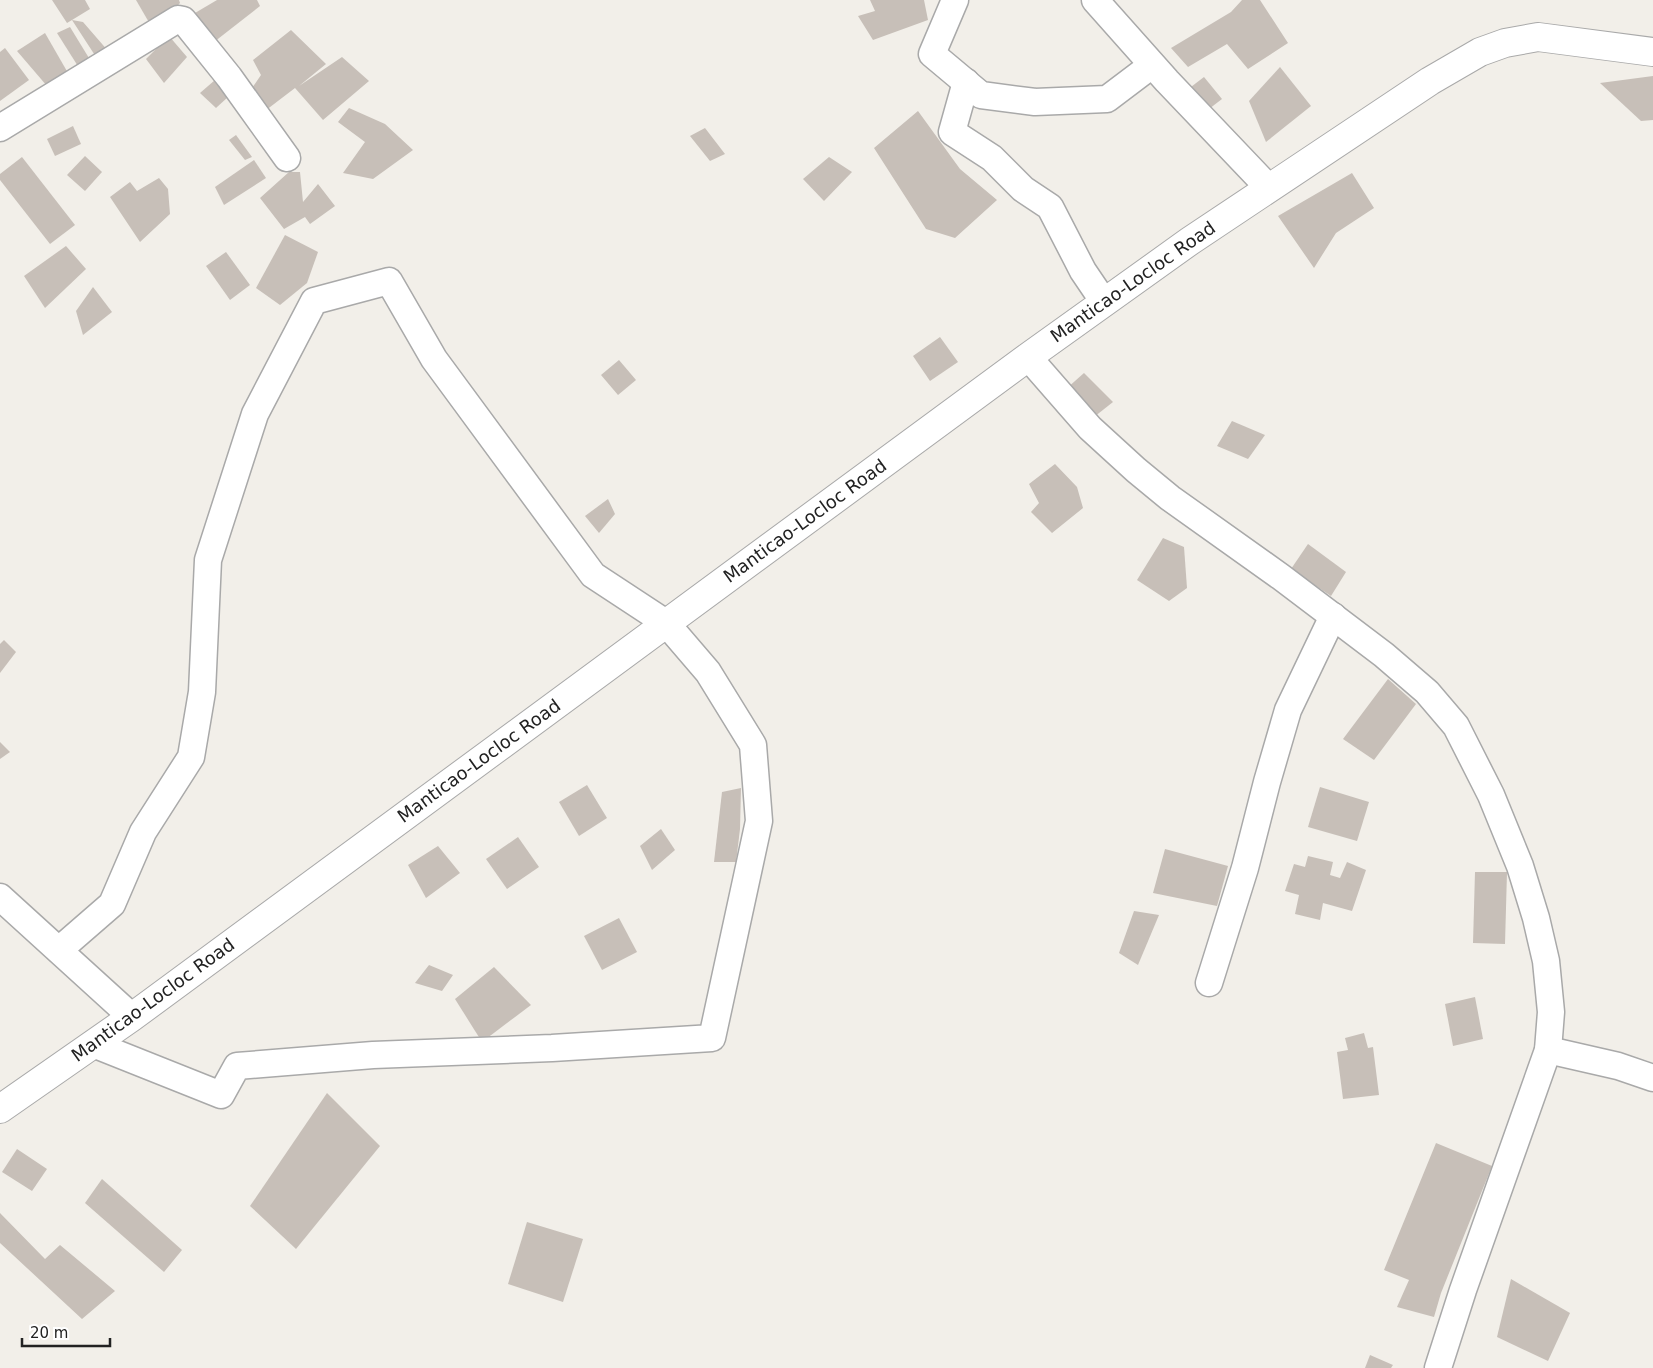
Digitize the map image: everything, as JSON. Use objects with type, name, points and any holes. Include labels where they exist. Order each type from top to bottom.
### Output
[{"type":"street","points":[[955,0],[932,54],[981,95],[1035,102],[1107,99],[1152,65]]},
{"type":"street","points":[[1095,0],[1152,65],[1269,188]]},
{"type":"street","points":[[0,128],[178,19],[183,20],[229,77],[287,158]]},
{"type":"street","name":"Manticao-Locloc Road","points":[[0,1110],[132,1017],[1104,302],[1399,101],[1480,52],[1505,43],[1538,37],[1653,52]]},
{"type":"street","points":[[966,82],[952,132],[992,158],[1023,189],[1050,207],[1083,271],[1104,302]]},
{"type":"street","points":[[59,950],[112,904],[143,832],[191,758],[202,692],[208,560],[255,414],[314,301],[389,282],[434,359],[593,575],[666,623],[708,672],[753,745],[759,821],[712,1038],[552,1048],[373,1055],[237,1066],[221,1095],[92,1044]]},
{"type":"street","points":[[1028,357],[1090,428],[1136,470],[1170,498],[1282,577],[1384,655],[1428,692],[1456,726],[1491,795],[1520,866],[1536,918],[1546,961],[1552,1012],[1548,1050],[1463,1290],[1438,1368]]},
{"type":"street","points":[[1209,983],[1245,868],[1288,710],[1333,616]]},
{"type":"street","points":[[0,897],[132,1017]]},
{"type":"street","points":[[1548,1050],[1618,1066],[1653,1078]]},
{"type":"building","points":[[52,0],[85,0],[90,9],[67,23]]},
{"type":"building","points":[[136,0],[179,0],[180,3],[154,31]]},
{"type":"building","points":[[217,0],[257,0],[260,6],[214,42],[195,13]]},
{"type":"building","points":[[870,0],[924,0],[928,20],[873,40],[858,16],[875,11]]},
{"type":"building","points":[[1242,0],[1260,0],[1288,43],[1248,69],[1227,44],[1188,67],[1171,48],[1231,12]]},
{"type":"building","points":[[72,20],[83,22],[109,52],[98,60]]},
{"type":"building","points":[[70,27],[92,63],[81,71],[57,33]]},
{"type":"building","points":[[291,30],[326,64],[299,86],[342,57],[369,81],[323,120],[295,88],[257,117],[250,91],[261,75],[253,60]]},
{"type":"building","points":[[45,33],[68,73],[47,86],[17,51]]},
{"type":"building","points":[[169,36],[187,57],[164,83],[146,59]]},
{"type":"building","points":[[5,48],[29,80],[0,101],[0,52]]},
{"type":"building","points":[[1280,67],[1311,106],[1266,142],[1249,101]]},
{"type":"building","points":[[1653,76],[1653,120],[1641,121],[1600,83]]},
{"type":"building","points":[[1204,77],[1222,99],[1205,112],[1187,90]]},
{"type":"building","points":[[215,80],[228,97],[216,108],[200,93]]},
{"type":"building","points":[[349,108],[385,124],[413,150],[373,179],[343,173],[365,142],[338,122]]},
{"type":"building","points":[[918,111],[960,169],[997,200],[955,238],[926,229],[874,148]]},
{"type":"building","points":[[73,126],[81,144],[55,156],[47,139]]},
{"type":"building","points":[[705,128],[725,154],[710,161],[690,136]]},
{"type":"building","points":[[236,135],[252,157],[245,160],[229,140]]},
{"type":"building","points":[[85,156],[102,172],[85,191],[67,175]]},
{"type":"building","points":[[22,157],[75,225],[50,244],[0,180],[0,174]]},
{"type":"building","points":[[829,157],[852,172],[824,201],[803,179]]},
{"type":"building","points":[[254,160],[266,178],[224,205],[215,187]]},
{"type":"building","points":[[289,172],[300,172],[303,202],[318,184],[335,206],[310,224],[305,217],[284,229],[260,198]]},
{"type":"building","points":[[1352,173],[1374,208],[1336,233],[1314,268],[1278,216]]},
{"type":"building","points":[[159,178],[168,189],[170,214],[140,242],[110,197],[130,182],[137,191]]},
{"type":"building","points":[[285,235],[318,252],[307,283],[280,305],[256,288]]},
{"type":"building","points":[[66,246],[86,269],[45,308],[24,276]]},
{"type":"building","points":[[226,252],[250,285],[230,300],[206,266]]},
{"type":"building","points":[[93,287],[112,312],[83,335],[76,311]]},
{"type":"building","points":[[940,337],[958,362],[930,381],[913,356]]},
{"type":"building","points":[[619,360],[636,380],[618,395],[601,375]]},
{"type":"building","points":[[1084,373],[1113,402],[1094,417],[1066,389]]},
{"type":"building","points":[[1232,421],[1265,435],[1248,459],[1217,446]]},
{"type":"building","points":[[1055,464],[1077,487],[1083,508],[1052,533],[1031,512],[1039,503],[1029,484]]},
{"type":"building","points":[[608,499],[615,514],[599,533],[585,516]]},
{"type":"building","points":[[1163,538],[1184,547],[1187,588],[1169,601],[1137,580]]},
{"type":"building","points":[[1308,544],[1346,572],[1331,596],[1291,569]]},
{"type":"building","points":[[4,640],[16,652],[0,673],[0,644]]},
{"type":"building","points":[[1388,679],[1416,704],[1374,760],[1343,739]]},
{"type":"building","points":[[0,742],[10,752],[0,759]]},
{"type":"building","points":[[587,785],[607,818],[579,836],[559,802]]},
{"type":"building","points":[[1320,787],[1369,802],[1357,841],[1308,827]]},
{"type":"building","points":[[741,788],[740,829],[736,862],[714,862],[722,792]]},
{"type":"building","points":[[661,829],[675,850],[652,870],[640,846]]},
{"type":"building","points":[[518,837],[539,867],[507,889],[486,859]]},
{"type":"building","points":[[438,846],[460,873],[426,898],[408,865]]},
{"type":"building","points":[[1165,849],[1228,866],[1217,906],[1153,893]]},
{"type":"building","points":[[1308,856],[1333,862],[1330,875],[1340,878],[1347,862],[1366,870],[1352,911],[1323,903],[1320,920],[1295,914],[1299,895],[1285,891],[1294,864],[1305,867]]},
{"type":"building","points":[[1475,872],[1507,872],[1505,944],[1473,943]]},
{"type":"building","points":[[1134,911],[1159,915],[1138,965],[1119,953]]},
{"type":"building","points":[[619,918],[637,952],[602,970],[584,936]]},
{"type":"building","points":[[429,965],[453,975],[442,991],[415,983]]},
{"type":"building","points":[[494,967],[531,1005],[482,1042],[455,999]]},
{"type":"building","points":[[1475,997],[1483,1039],[1453,1046],[1445,1004]]},
{"type":"building","points":[[1364,1033],[1368,1048],[1373,1047],[1379,1095],[1343,1099],[1337,1052],[1348,1050],[1345,1038]]},
{"type":"building","points":[[327,1093],[380,1146],[296,1249],[250,1206]]},
{"type":"building","points":[[1436,1143],[1492,1166],[1441,1293],[1434,1317],[1397,1307],[1409,1280],[1384,1270]]},
{"type":"building","points":[[17,1149],[47,1169],[32,1191],[2,1172]]},
{"type":"building","points":[[102,1179],[182,1250],[164,1272],[85,1203]]},
{"type":"building","points":[[0,1213],[45,1259],[60,1245],[115,1291],[82,1319],[0,1243]]},
{"type":"building","points":[[527,1222],[583,1239],[563,1302],[508,1284]]},
{"type":"building","points":[[1511,1279],[1570,1313],[1548,1361],[1497,1337]]},
{"type":"building","points":[[1370,1355],[1393,1365],[1391,1368],[1365,1368]]}]
